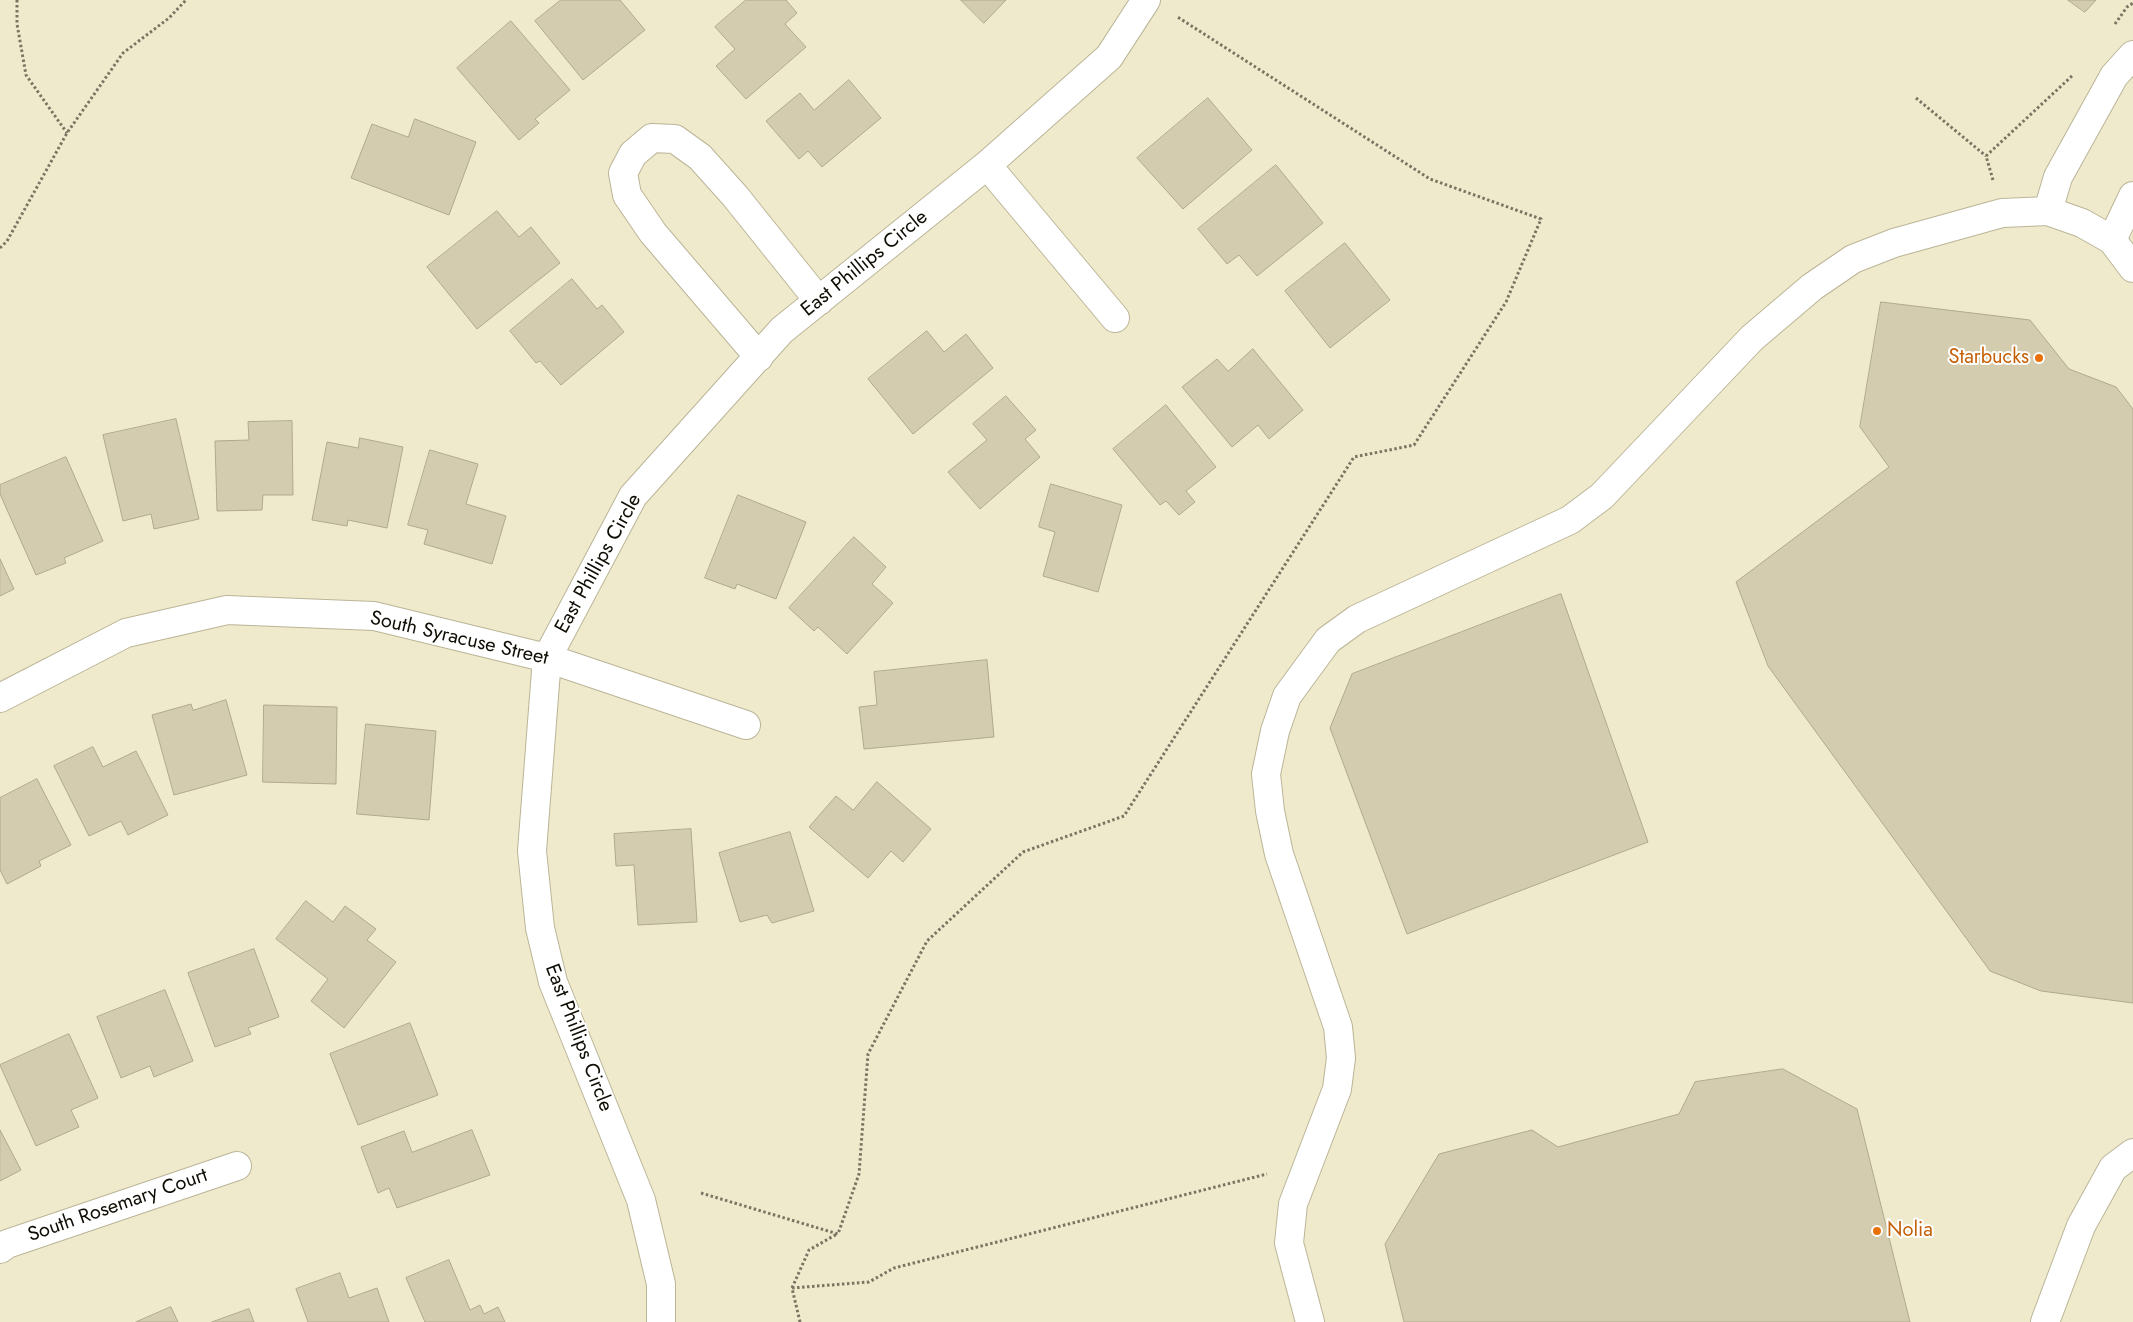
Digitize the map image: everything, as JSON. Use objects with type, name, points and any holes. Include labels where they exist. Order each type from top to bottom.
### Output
[{"type":"street","name":"East Phillips Circle","points":[[660,1322],[661,1284],[642,1200],[553,982],[540,928],[532,851],[547,658],[633,496],[782,330],[987,165],[1109,58],[1146,0]]},
{"type":"street","points":[[2048,211],[2058,177],[2114,76],[2133,55]]},
{"type":"street","points":[[759,357],[653,232],[626,195],[623,173],[633,154],[652,138],[674,139],[700,157],[735,196],[819,301]]},
{"type":"street","points":[[987,165],[1115,318]]},
{"type":"street","points":[[2112,240],[2133,196]]},
{"type":"street","points":[[1310,1322],[1289,1243],[1293,1204],[1337,1089],[1341,1058],[1338,1027],[1279,854],[1270,812],[1266,774],[1274,731],[1287,696],[1328,640],[1357,619],[1570,520],[1602,496],[1752,338],[1812,287],[1853,259],[1894,243],[2002,213],[2048,211],[2082,223],[2112,240],[2133,268]]},
{"type":"street","name":"South Syracuse Street","points":[[0,698],[126,633],[227,610],[374,616],[547,658],[746,725]]},
{"type":"street","points":[[2045,1322],[2081,1226],[2113,1168],[2133,1153]]},
{"type":"street","name":"South Rosemary Court","points":[[0,1249],[7,1244],[237,1166]]},
{"type":"path","points":[[17,0],[17,24],[26,75],[67,132]]},
{"type":"path","points":[[0,248],[7,241],[67,132],[123,53],[169,18],[186,0]]},
{"type":"path","points":[[2111,29],[2127,7],[2133,3]]},
{"type":"path","points":[[800,1322],[792,1288],[809,1250],[838,1234],[859,1174],[868,1054],[927,941],[1023,852],[1124,816],[1354,457],[1414,445],[1506,302],[1541,218],[1430,179],[1176,16]]},
{"type":"path","points":[[1986,156],[2077,71]]},
{"type":"path","points":[[1916,98],[1986,156],[2002,213]]},
{"type":"path","points":[[792,1288],[869,1282],[894,1268],[1308,1164]]},
{"type":"path","points":[[701,1193],[838,1234]]},
{"type":"building","points":[[561,0],[620,0],[645,30],[583,80],[535,21]]},
{"type":"building","points":[[746,0],[786,0],[797,13],[785,24],[806,47],[746,99],[716,66],[735,49],[715,27]]},
{"type":"building","points":[[961,0],[1006,0],[984,23]]},
{"type":"building","points":[[2068,0],[2096,0],[2085,12]]},
{"type":"building","points":[[511,21],[570,90],[535,119],[539,123],[519,140],[457,68]]},
{"type":"building","points":[[849,80],[881,118],[822,167],[808,151],[799,159],[766,121],[800,93],[814,110]]},
{"type":"building","points":[[1208,98],[1252,150],[1183,209],[1137,158]]},
{"type":"building","points":[[415,119],[476,142],[449,215],[351,178],[372,124],[408,137]]},
{"type":"building","points":[[1276,165],[1323,223],[1257,276],[1239,255],[1227,264],[1198,229]]},
{"type":"building","points":[[497,211],[519,237],[531,227],[560,263],[477,329],[427,267]]},
{"type":"building","points":[[1345,243],[1390,300],[1330,348],[1285,291]]},
{"type":"building","points":[[572,279],[597,309],[602,305],[624,332],[561,385],[540,361],[536,363],[510,331]]},
{"type":"building","points":[[1881,302],[2030,320],[2069,369],[2116,387],[2133,409],[2133,1003],[2041,991],[1990,971],[1768,666],[1736,582],[1889,467],[1860,427]]},
{"type":"building","points":[[927,331],[944,352],[966,334],[993,368],[913,434],[868,379]]},
{"type":"building","points":[[1253,349],[1303,410],[1269,439],[1258,425],[1232,447],[1182,387],[1217,359],[1228,371]]},
{"type":"building","points":[[1006,396],[1036,430],[1025,439],[1040,457],[980,509],[948,472],[987,440],[973,424]]},
{"type":"building","points":[[1166,405],[1216,467],[1186,491],[1195,502],[1179,515],[1166,501],[1160,505],[1113,449]]},
{"type":"building","points":[[176,419],[199,519],[154,529],[151,514],[123,521],[103,435]]},
{"type":"building","points":[[292,421],[293,495],[263,495],[262,510],[217,511],[215,441],[249,440],[248,422]]},
{"type":"building","points":[[360,438],[403,447],[387,528],[348,520],[347,526],[312,520],[327,442],[358,448]]},
{"type":"building","points":[[430,450],[478,464],[466,504],[506,516],[492,564],[424,544],[428,530],[408,525]]},
{"type":"building","points":[[66,457],[103,541],[64,558],[66,563],[36,575],[0,494],[0,485]]},
{"type":"building","points":[[1051,484],[1122,505],[1098,592],[1043,576],[1055,532],[1039,527]]},
{"type":"building","points":[[738,495],[806,522],[776,599],[737,584],[735,589],[705,578]]},
{"type":"building","points":[[854,537],[886,567],[872,584],[893,603],[847,654],[818,627],[814,631],[789,608]]},
{"type":"building","points":[[0,559],[14,589],[0,596]]},
{"type":"building","points":[[1561,594],[1648,842],[1407,934],[1330,728],[1352,674]]},
{"type":"building","points":[[987,660],[994,737],[864,749],[859,707],[877,705],[874,672]]},
{"type":"building","points":[[226,700],[247,775],[174,795],[152,715],[191,704],[193,710]]},
{"type":"building","points":[[264,705],[337,707],[336,784],[263,782]]},
{"type":"building","points":[[366,724],[436,731],[429,820],[357,814]]},
{"type":"building","points":[[93,747],[103,767],[136,751],[168,815],[128,835],[121,821],[89,836],[54,766]]},
{"type":"building","points":[[37,779],[71,845],[39,861],[41,866],[7,884],[0,870],[0,798]]},
{"type":"building","points":[[877,782],[931,829],[903,862],[891,851],[868,878],[809,827],[836,796],[853,810]]},
{"type":"building","points":[[691,829],[697,922],[638,925],[634,865],[616,866],[614,834]]},
{"type":"building","points":[[790,832],[814,911],[772,923],[767,915],[740,922],[719,853]]},
{"type":"building","points":[[306,901],[333,922],[345,906],[376,929],[367,940],[396,962],[344,1028],[311,1001],[328,979],[276,939]]},
{"type":"building","points":[[254,949],[279,1017],[248,1028],[251,1034],[215,1047],[188,973]]},
{"type":"building","points":[[165,990],[193,1061],[154,1077],[150,1066],[121,1078],[97,1017]]},
{"type":"building","points":[[410,1023],[438,1095],[358,1125],[330,1054]]},
{"type":"building","points":[[69,1034],[98,1098],[71,1110],[79,1127],[36,1146],[0,1065]]},
{"type":"building","points":[[1783,1069],[1857,1109],[1910,1322],[1404,1322],[1385,1244],[1439,1154],[1532,1130],[1558,1147],[1679,1114],[1695,1082]]},
{"type":"building","points":[[0,1130],[21,1170],[0,1181]]},
{"type":"building","points":[[472,1130],[490,1175],[397,1208],[389,1188],[378,1193],[361,1147],[404,1131],[412,1152]]},
{"type":"building","points":[[449,1260],[470,1310],[480,1305],[484,1314],[498,1307],[505,1322],[425,1322],[406,1278]]},
{"type":"building","points":[[340,1273],[349,1298],[377,1288],[389,1322],[308,1322],[296,1289]]},
{"type":"building","points":[[171,1307],[178,1322],[136,1322]]},
{"type":"building","points":[[249,1309],[254,1322],[212,1322]]},
{"type":"place","name":"Starbucks","points":[[2039,358]]},
{"type":"place","name":"Nolia","points":[[1877,1231]]}]
